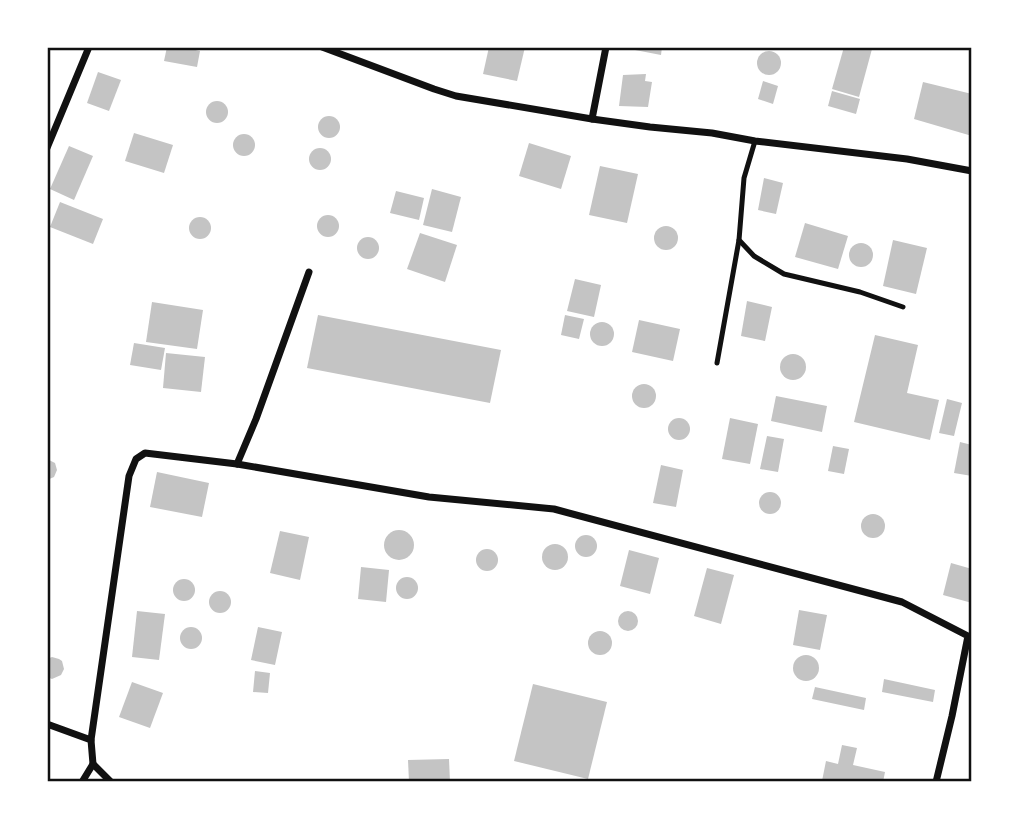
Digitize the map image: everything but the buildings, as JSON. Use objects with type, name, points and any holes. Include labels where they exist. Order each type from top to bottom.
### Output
[{"type":"street","points":[[47,148],[89,47]]},
{"type":"street","points":[[322,47],[456,96],[592,119],[907,159],[972,172]]},
{"type":"street","points":[[592,119],[606,47]]},
{"type":"street","points":[[237,464],[257,419],[309,272]]},
{"type":"street","points":[[82,782],[93,764],[91,740],[129,476],[136,459],[145,453],[237,464],[429,497],[554,509],[902,602],[968,636],[936,782]]},
{"type":"street","points":[[47,724],[91,740]]},
{"type":"street","points":[[93,764],[111,782]]},
{"type":"lane","points":[[717,363],[739,240],[744,178],[755,141]]},
{"type":"lane","points":[[739,240],[754,256],[784,274],[860,292],[903,307]]}]
